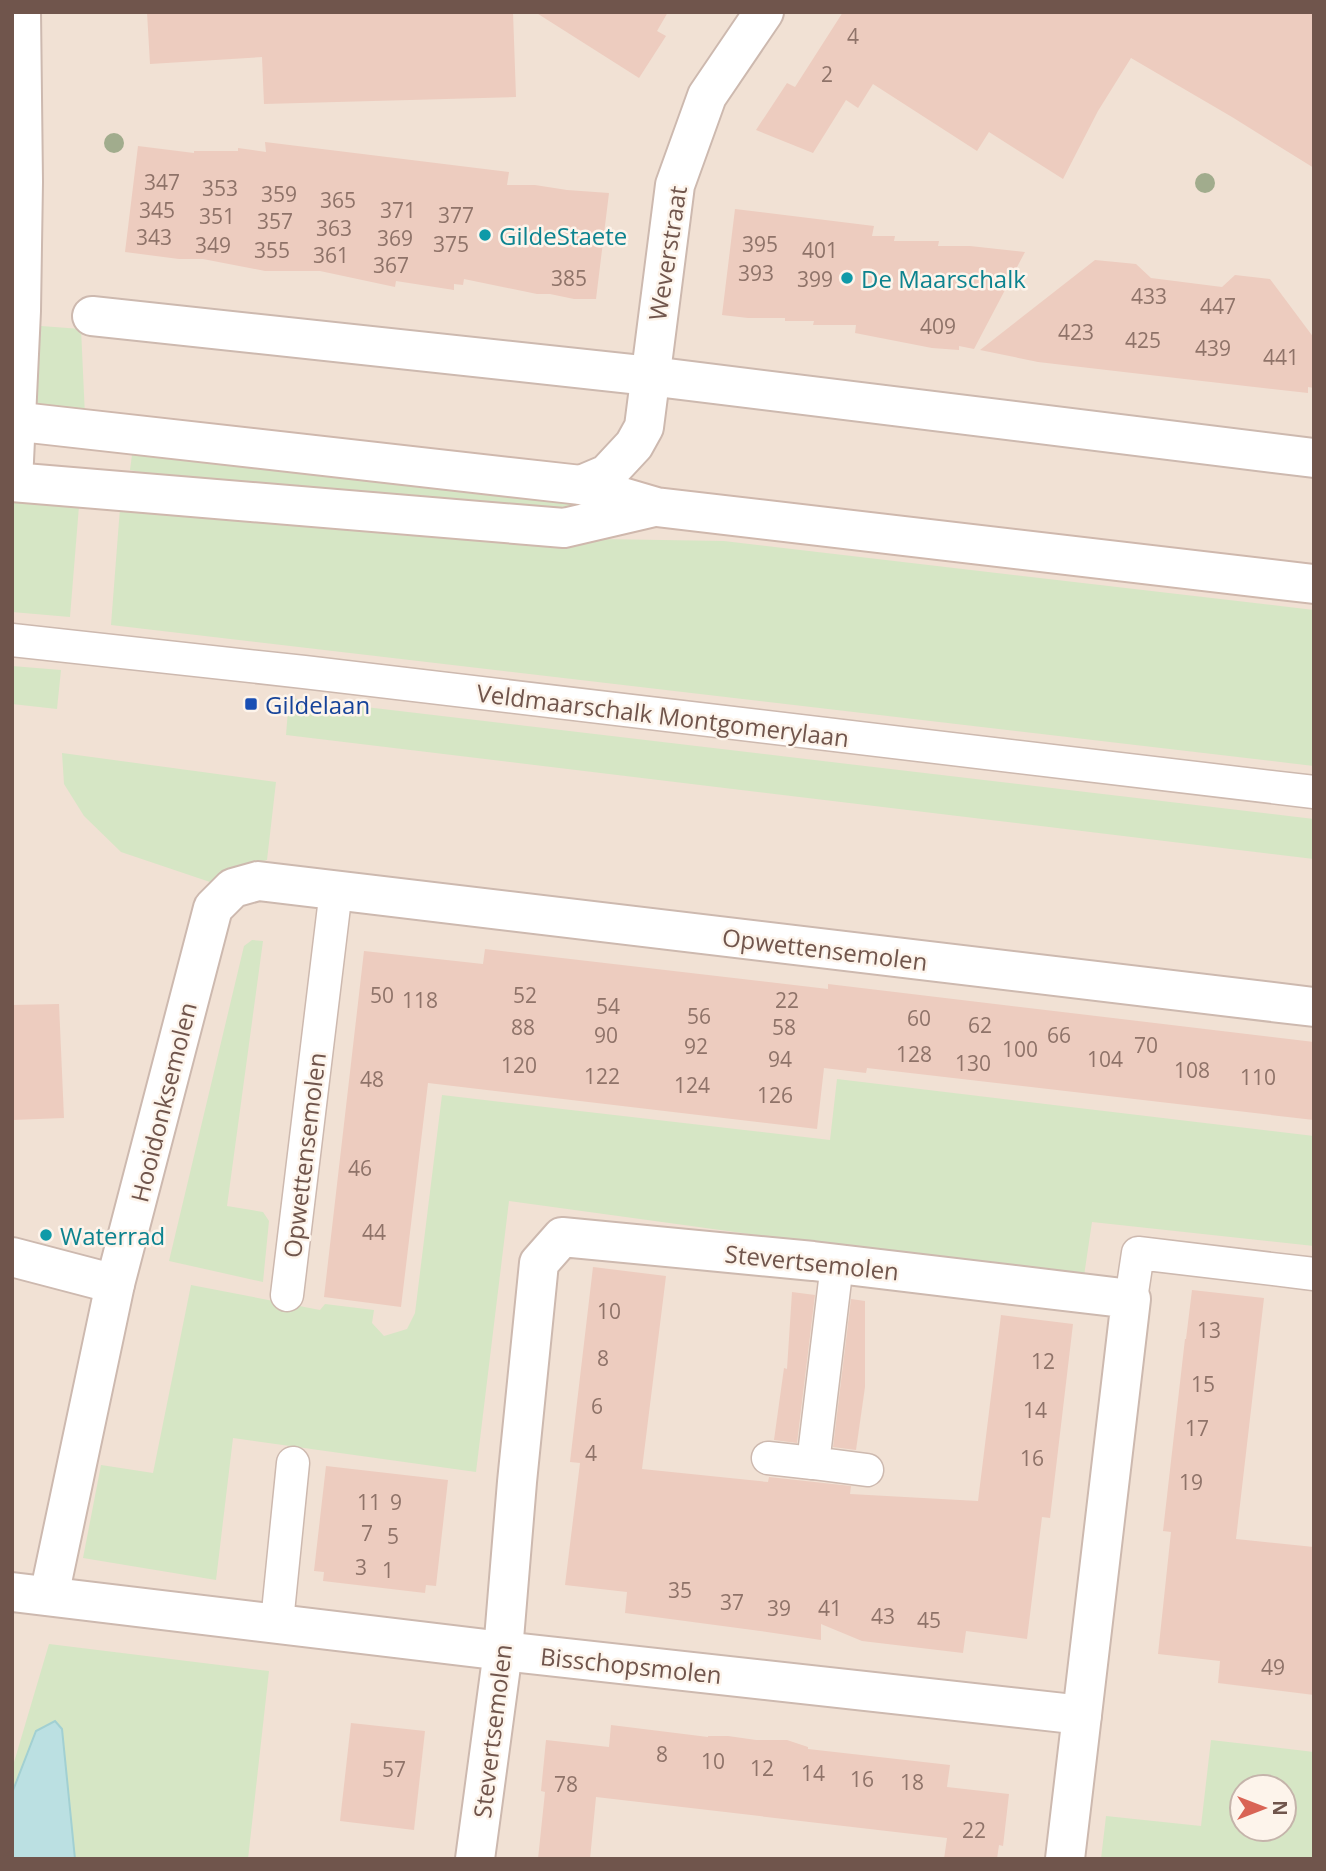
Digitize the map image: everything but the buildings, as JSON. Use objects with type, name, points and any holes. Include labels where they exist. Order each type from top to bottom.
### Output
[{"type":"street","points":[[21,12],[21,311],[13,482],[564,528],[656,507]]},
{"type":"street","name":"Weverstraat","points":[[581,485],[607,474],[634,445],[644,427],[676,185],[708,96],[764,12]]},
{"type":"street","points":[[92,316],[650,376],[1314,458]]},
{"type":"street","points":[[14,421],[581,485],[656,507],[1314,584]]},
{"type":"street","name":"Opwettensemolen","points":[[258,881],[1314,1007]]},
{"type":"street","name":"Hooidonksemolen","points":[[49,1596],[115,1283],[213,908],[233,888],[258,881]]},
{"type":"street","name":"Stevertsemolen","points":[[475,1859],[503,1651],[539,1264],[562,1237],[838,1264],[1131,1298]]},
{"type":"street","points":[[12,1257],[115,1283]]},
{"type":"street","points":[[1065,1859],[1131,1298]]},
{"type":"street","name":"Bisschopsmolen","points":[[12,1592],[503,1651],[1082,1715]]},
{"type":"lane","name":"Veldmaarschalk Montgomerylaan","points":[[12,640],[1314,792]]},
{"type":"lane","name":"Opwettensemolen","points":[[287,1295],[336,890]]},
{"type":"lane","points":[[1131,1298],[1138,1253],[1314,1275]]},
{"type":"lane","points":[[813,1463],[838,1264]]},
{"type":"lane","points":[[768,1458],[867,1470]]},
{"type":"lane","points":[[277,1622],[293,1463]]},
{"type":"shaded area","points":[[12,12],[1314,12],[1314,1859],[12,1859]]},
{"type":"green space","points":[[28,325],[81,329],[85,416],[24,411]]},
{"type":"green space","points":[[133,447],[604,500],[602,508],[500,513],[194,483],[130,470]]},
{"type":"green space","points":[[12,501],[79,506],[70,617],[12,612]]},
{"type":"green space","points":[[120,508],[410,536],[724,541],[1314,610],[1314,766],[111,625]]},
{"type":"green space","points":[[12,666],[61,670],[57,709],[12,704]]},
{"type":"green space","points":[[289,698],[1314,819],[1314,859],[286,735]]},
{"type":"green space","points":[[62,753],[276,782],[267,860],[240,867],[210,882],[121,852],[84,816],[64,784]]},
{"type":"green space","points":[[252,940],[263,941],[227,1206],[263,1212],[269,1221],[263,1282],[169,1261],[244,946]]},
{"type":"green space","points":[[837,1079],[1314,1136],[1314,1246],[1092,1222],[1084,1276],[509,1201],[476,1472],[233,1438],[216,1580],[83,1558],[101,1465],[153,1473],[191,1285],[320,1310],[325,1304],[374,1310],[372,1323],[384,1336],[407,1329],[415,1313],[442,1095],[830,1140]]},
{"type":"green space","points":[[49,1644],[269,1671],[248,1859],[75,1859],[62,1729],[55,1721],[12,1793],[12,1769]]},
{"type":"green space","points":[[1211,1740],[1314,1752],[1314,1859],[1101,1859],[1106,1816],[1201,1826]]},
{"type":"water","points":[[55,1721],[62,1729],[75,1859],[12,1859],[12,1793],[36,1731]]},
{"type":"place","name":"GildeStaete","points":[[485,235]]},
{"type":"place","name":"De Maarschalk","points":[[847,278]]},
{"type":"place","name":"Gildelaan","points":[[251,704]]},
{"type":"place","name":"Waterrad","points":[[46,1235]]}]
